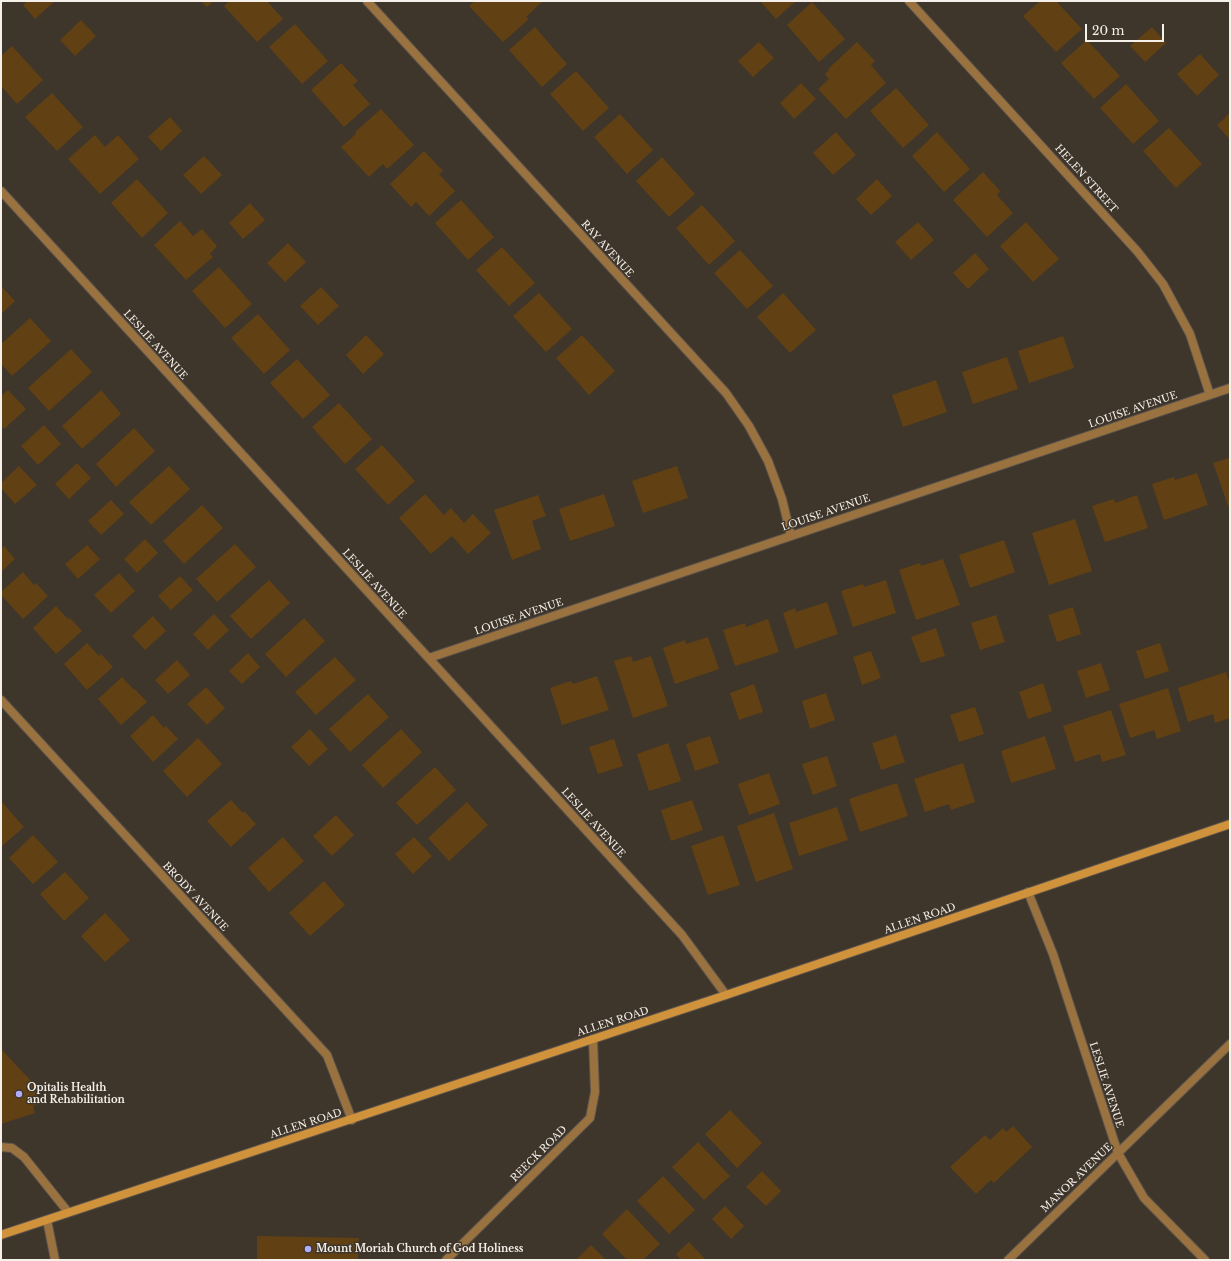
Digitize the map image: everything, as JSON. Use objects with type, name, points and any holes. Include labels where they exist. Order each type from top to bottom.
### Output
[{"type":"main road","name":"ALLEN ROAD","points":[[1,1235],[726,995],[1230,824]]},
{"type":"street","name":"RAY AVENUE","points":[[367,1],[726,393],[749,426],[768,461],[782,499],[791,536]]},
{"type":"street","name":"HELEN STREET","points":[[909,1],[1137,251],[1163,284],[1190,334],[1210,395]]},
{"type":"street","name":"LESLIE AVENUE","points":[[1,191],[682,935],[726,995]]},
{"type":"street","name":"LOUISE AVENUE","points":[[429,658],[1230,388]]},
{"type":"street","name":"BRODY AVENUE","points":[[1,700],[326,1055],[352,1120]]},
{"type":"street","name":"LESLIE AVENUE","points":[[1028,892],[1053,954],[1118,1153],[1144,1198],[1204,1260]]},
{"type":"street","name":"REECK ROAD","points":[[446,1260],[590,1118],[595,1092],[593,1039]]},
{"type":"street","name":"MANOR AVENUE","points":[[1008,1260],[1230,1044]]},
{"type":"street","points":[[1,1147],[12,1148],[24,1157],[68,1212]]},
{"type":"street","points":[[47,1220],[55,1260]]},
{"type":"building","points":[[27,1],[55,1],[35,19],[23,5]]},
{"type":"building","points":[[201,1],[214,1],[207,7]]},
{"type":"building","points":[[229,1],[267,1],[283,19],[257,42],[224,6]]},
{"type":"building","points":[[475,1],[543,1],[526,17],[529,19],[503,42],[469,6]]},
{"type":"building","points":[[760,1],[796,1],[776,19]]},
{"type":"building","points":[[1040,1],[1056,1],[1082,29],[1056,52],[1023,16]]},
{"type":"building","points":[[812,2],[845,39],[819,62],[787,25]]},
{"type":"building","points":[[81,20],[96,36],[75,56],[60,40]]},
{"type":"building","points":[[295,24],[328,61],[302,84],[269,47]]},
{"type":"building","points":[[535,27],[567,64],[542,87],[509,50]]},
{"type":"building","points":[[1152,27],[1166,43],[1145,62],[1130,46]]},
{"type":"building","points":[[1087,40],[1120,76],[1094,99],[1061,63]]},
{"type":"building","points":[[759,42],[774,58],[753,77],[738,61]]},
{"type":"building","points":[[857,42],[875,61],[871,65],[886,83],[846,119],[818,89],[829,79],[825,74],[829,70],[828,69]]},
{"type":"building","points":[[12,46],[43,80],[17,104],[1,86],[1,56]]},
{"type":"building","points":[[1200,54],[1219,75],[1197,96],[1177,74]]},
{"type":"building","points":[[341,63],[358,81],[353,85],[370,104],[344,127],[311,90]]},
{"type":"building","points":[[576,71],[609,108],[583,131],[550,94]]},
{"type":"building","points":[[801,83],[816,99],[794,119],[780,103]]},
{"type":"building","points":[[1126,84],[1159,121],[1133,144],[1100,108]]},
{"type":"building","points":[[896,88],[929,125],[903,148],[870,111]]},
{"type":"building","points":[[52,93],[83,127],[57,151],[25,117]]},
{"type":"building","points":[[381,109],[414,145],[387,169],[383,164],[369,177],[341,147],[356,134],[355,132]]},
{"type":"building","points":[[1230,113],[1230,140],[1217,125]]},
{"type":"building","points":[[620,114],[653,150],[627,174],[594,137]]},
{"type":"building","points":[[170,117],[182,131],[161,151],[148,137]]},
{"type":"building","points":[[1169,128],[1202,164],[1176,188],[1143,151]]},
{"type":"building","points":[[836,132],[856,155],[833,175],[813,153]]},
{"type":"building","points":[[937,132],[970,169],[944,192],[912,156]]},
{"type":"building","points":[[95,135],[105,147],[118,135],[139,159],[100,194],[68,159]]},
{"type":"building","points":[[424,151],[443,171],[439,174],[455,191],[429,216],[416,202],[411,207],[390,184]]},
{"type":"building","points":[[204,156],[222,175],[201,194],[183,175]]},
{"type":"building","points":[[662,157],[695,194],[669,217],[636,181]]},
{"type":"building","points":[[983,172],[1000,191],[997,195],[1013,213],[987,237],[953,200]]},
{"type":"building","points":[[137,179],[168,213],[142,238],[111,203]]},
{"type":"building","points":[[877,179],[892,196],[871,215],[856,199]]},
{"type":"building","points":[[461,200],[494,237],[468,260],[435,223]]},
{"type":"building","points":[[250,203],[265,220],[243,239],[229,223]]},
{"type":"building","points":[[702,205],[735,241],[709,265],[676,228]]},
{"type":"building","points":[[180,221],[193,236],[202,229],[217,246],[210,254],[213,257],[186,280],[154,245]]},
{"type":"building","points":[[918,222],[934,240],[911,260],[895,242]]},
{"type":"building","points":[[1026,222],[1059,259],[1033,282],[1000,246]]},
{"type":"building","points":[[288,243],[306,262],[285,282],[267,263]]},
{"type":"building","points":[[502,247],[535,283],[509,306],[476,270]]},
{"type":"building","points":[[740,250],[773,286],[747,309],[714,273]]},
{"type":"building","points":[[975,253],[989,269],[968,289],[953,273]]},
{"type":"building","points":[[219,267],[252,304],[225,328],[192,291]]},
{"type":"building","points":[[1,286],[15,301],[1,314]]},
{"type":"building","points":[[321,287],[339,306],[318,325],[300,306]]},
{"type":"building","points":[[539,293],[572,329],[546,352],[513,316]]},
{"type":"building","points":[[783,293],[816,330],[790,353],[757,317]]},
{"type":"building","points":[[258,314],[290,350],[264,374],[231,338]]},
{"type":"building","points":[[30,318],[51,341],[12,376],[1,364],[1,344]]},
{"type":"building","points":[[366,335],[384,354],[363,374],[346,355]]},
{"type":"building","points":[[582,335],[615,371],[589,395],[556,358]]},
{"type":"building","points":[[1063,336],[1074,368],[1029,383],[1018,351]]},
{"type":"building","points":[[71,349],[92,372],[49,411],[28,388]]},
{"type":"building","points":[[1007,357],[1018,389],[973,404],[962,372]]},
{"type":"building","points":[[297,359],[330,395],[303,419],[270,383]]},
{"type":"building","points":[[936,380],[947,412],[903,427],[892,395]]},
{"type":"building","points":[[8,390],[26,409],[4,429],[1,425],[1,396]]},
{"type":"building","points":[[101,390],[121,414],[82,449],[62,426]]},
{"type":"building","points":[[339,403],[372,439],[345,464],[312,427]]},
{"type":"building","points":[[44,425],[61,444],[38,465],[21,446]]},
{"type":"building","points":[[134,428],[155,451],[116,487],[96,464]]},
{"type":"building","points":[[382,445],[415,481],[388,505],[355,469]]},
{"type":"building","points":[[1229,458],[1230,461],[1230,511],[1213,463]]},
{"type":"building","points":[[77,463],[91,478],[69,499],[55,484]]},
{"type":"building","points":[[19,466],[37,485],[15,504],[1,488],[1,483]]},
{"type":"building","points":[[169,466],[190,489],[151,525],[129,502]]},
{"type":"building","points":[[677,466],[688,498],[643,513],[632,481]]},
{"type":"building","points":[[1197,473],[1208,505],[1164,520],[1152,484],[1174,477],[1175,480]]},
{"type":"building","points":[[425,494],[444,515],[451,508],[464,523],[473,514],[491,533],[468,554],[452,536],[431,554],[399,518]]},
{"type":"building","points":[[604,494],[615,526],[570,541],[559,509]]},
{"type":"building","points":[[538,495],[546,516],[532,521],[541,549],[512,560],[494,510]]},
{"type":"building","points":[[1137,495],[1148,528],[1105,542],[1092,506],[1114,499],[1115,503]]},
{"type":"building","points":[[111,500],[124,514],[101,535],[88,521]]},
{"type":"building","points":[[202,505],[223,528],[184,564],[163,541]]},
{"type":"building","points":[[1075,519],[1092,571],[1049,585],[1032,533]]},
{"type":"building","points":[[145,539],[158,553],[137,573],[124,559]]},
{"type":"building","points":[[1004,540],[1015,572],[970,588],[959,555]]},
{"type":"building","points":[[235,544],[256,567],[217,602],[196,579]]},
{"type":"building","points":[[87,545],[100,559],[78,579],[65,564]]},
{"type":"building","points":[[4,546],[15,559],[1,572],[1,547],[2,548]]},
{"type":"building","points":[[943,559],[960,605],[916,620],[899,570],[920,563],[921,566]]},
{"type":"building","points":[[23,572],[34,585],[36,583],[48,596],[23,619],[1,595],[1,592]]},
{"type":"building","points":[[119,573],[135,591],[111,613],[94,595]]},
{"type":"building","points":[[180,576],[193,590],[171,610],[158,596]]},
{"type":"building","points":[[269,580],[290,603],[251,639],[230,616]]},
{"type":"building","points":[[886,580],[896,613],[853,627],[841,591],[863,584],[864,587]]},
{"type":"building","points":[[827,602],[838,634],[795,649],[783,613],[795,608],[796,612]]},
{"type":"building","points":[[56,606],[82,631],[56,654],[33,628]]},
{"type":"building","points":[[1073,607],[1081,634],[1057,642],[1048,615]]},
{"type":"building","points":[[214,614],[229,630],[208,650],[193,634]]},
{"type":"building","points":[[996,615],[1005,642],[980,650],[971,623]]},
{"type":"building","points":[[153,616],[166,631],[145,650],[132,636]]},
{"type":"building","points":[[304,618],[325,641],[286,677],[265,654]]},
{"type":"building","points":[[768,619],[779,652],[735,666],[723,630],[745,623],[746,627]]},
{"type":"building","points":[[936,628],[945,656],[921,663],[911,637]]},
{"type":"building","points":[[708,637],[719,669],[675,684],[663,648],[685,640],[686,644]]},
{"type":"building","points":[[87,643],[99,656],[101,654],[113,667],[87,690],[64,664]]},
{"type":"building","points":[[1160,643],[1169,671],[1145,679],[1136,651]]},
{"type":"building","points":[[871,651],[881,678],[862,685],[853,657]]},
{"type":"building","points":[[248,653],[260,667],[242,684],[229,671]]},
{"type":"building","points":[[631,656],[633,662],[651,656],[668,706],[633,718],[614,661]]},
{"type":"building","points":[[335,657],[356,680],[316,715],[295,692]]},
{"type":"building","points":[[177,660],[190,675],[168,694],[155,680]]},
{"type":"building","points":[[1101,663],[1110,690],[1086,698],[1077,671]]},
{"type":"building","points":[[1226,672],[1230,685],[1230,718],[1215,723],[1213,714],[1188,722],[1178,688]]},
{"type":"building","points":[[597,676],[609,710],[562,725],[550,688],[571,681],[573,684]]},
{"type":"building","points":[[122,677],[147,702],[121,725],[98,699]]},
{"type":"building","points":[[1043,683],[1052,711],[1028,719],[1019,692]]},
{"type":"building","points":[[754,684],[763,712],[739,720],[730,693]]},
{"type":"building","points":[[206,687],[225,708],[207,725],[187,704]]},
{"type":"building","points":[[1168,688],[1181,731],[1157,739],[1154,730],[1130,738],[1119,704]]},
{"type":"building","points":[[826,693],[835,720],[810,729],[802,701]]},
{"type":"building","points":[[368,694],[389,717],[350,752],[329,729]]},
{"type":"building","points":[[975,707],[984,734],[959,742],[950,715]]},
{"type":"building","points":[[1111,710],[1126,755],[1102,762],[1100,754],[1075,762],[1063,726]]},
{"type":"building","points":[[153,715],[164,728],[166,726],[178,739],[153,762],[130,736]]},
{"type":"building","points":[[310,729],[328,749],[309,766],[291,747]]},
{"type":"building","points":[[401,729],[422,752],[383,788],[362,765]]},
{"type":"building","points":[[896,735],[905,762],[881,770],[872,743]]},
{"type":"building","points":[[710,736],[719,763],[695,771],[686,744]]},
{"type":"building","points":[[1045,736],[1056,769],[1011,783],[1001,751]]},
{"type":"building","points":[[198,738],[222,764],[187,797],[163,771]]},
{"type":"building","points":[[614,739],[623,766],[598,774],[589,747]]},
{"type":"building","points":[[668,743],[681,781],[649,791],[637,754]]},
{"type":"building","points":[[827,756],[837,786],[813,795],[802,764]]},
{"type":"building","points":[[963,763],[975,802],[951,810],[949,804],[925,812],[914,779]]},
{"type":"building","points":[[435,767],[456,790],[417,825],[396,803]]},
{"type":"building","points":[[769,773],[780,804],[749,815],[738,784]]},
{"type":"building","points":[[897,783],[908,816],[860,832],[849,799]]},
{"type":"building","points":[[231,800],[256,824],[231,847],[207,821]]},
{"type":"building","points":[[692,800],[703,830],[671,841],[661,810]]},
{"type":"building","points":[[1,801],[24,827],[1,847]]},
{"type":"building","points":[[467,802],[488,825],[449,861],[428,838]]},
{"type":"building","points":[[837,807],[848,840],[799,856],[789,823]]},
{"type":"building","points":[[774,813],[793,869],[756,882],[737,826]]},
{"type":"building","points":[[336,815],[354,835],[332,856],[313,836]]},
{"type":"building","points":[[33,835],[58,862],[33,884],[9,858]]},
{"type":"building","points":[[723,835],[740,885],[708,895],[691,846]]},
{"type":"building","points":[[283,837],[304,861],[269,892],[248,868]]},
{"type":"building","points":[[414,837],[432,856],[413,874],[395,854]]},
{"type":"building","points":[[65,872],[89,898],[64,921],[40,894]]},
{"type":"building","points":[[324,881],[345,905],[310,936],[289,913]]},
{"type":"building","points":[[105,913],[130,940],[105,962],[81,936]]},
{"type":"building","name":"Opitalis Health and Rehabilitation","points":[[1,1049],[34,1084],[40,1104],[33,1106],[35,1113],[1,1124]]},
{"type":"building","points":[[730,1110],[762,1143],[737,1168],[705,1134]]},
{"type":"building","points":[[1013,1126],[1032,1147],[994,1183],[991,1180],[976,1194],[950,1167],[985,1135],[990,1140],[1003,1128],[1006,1132]]},
{"type":"building","points":[[698,1142],[730,1176],[704,1200],[672,1167]]},
{"type":"building","points":[[762,1171],[781,1191],[766,1206],[746,1187]]},
{"type":"building","points":[[663,1176],[695,1210],[669,1234],[637,1201]]},
{"type":"building","points":[[725,1206],[744,1226],[731,1239],[712,1219]]},
{"type":"building","points":[[627,1209],[660,1244],[643,1260],[627,1260],[602,1234]]},
{"type":"building","name":"Mount Moriah Church of God Holiness","points":[[257,1236],[359,1238],[358,1260],[257,1260]]},
{"type":"building","points":[[689,1242],[706,1260],[681,1260],[676,1254]]},
{"type":"building","points":[[591,1245],[606,1260],[576,1260]]},
{"type":"place","name":"Opitalis Health and Rehabilitation","points":[[19,1094]]},
{"type":"place","name":"Mount Moriah Church of God Holiness","points":[[308,1249]]}]
